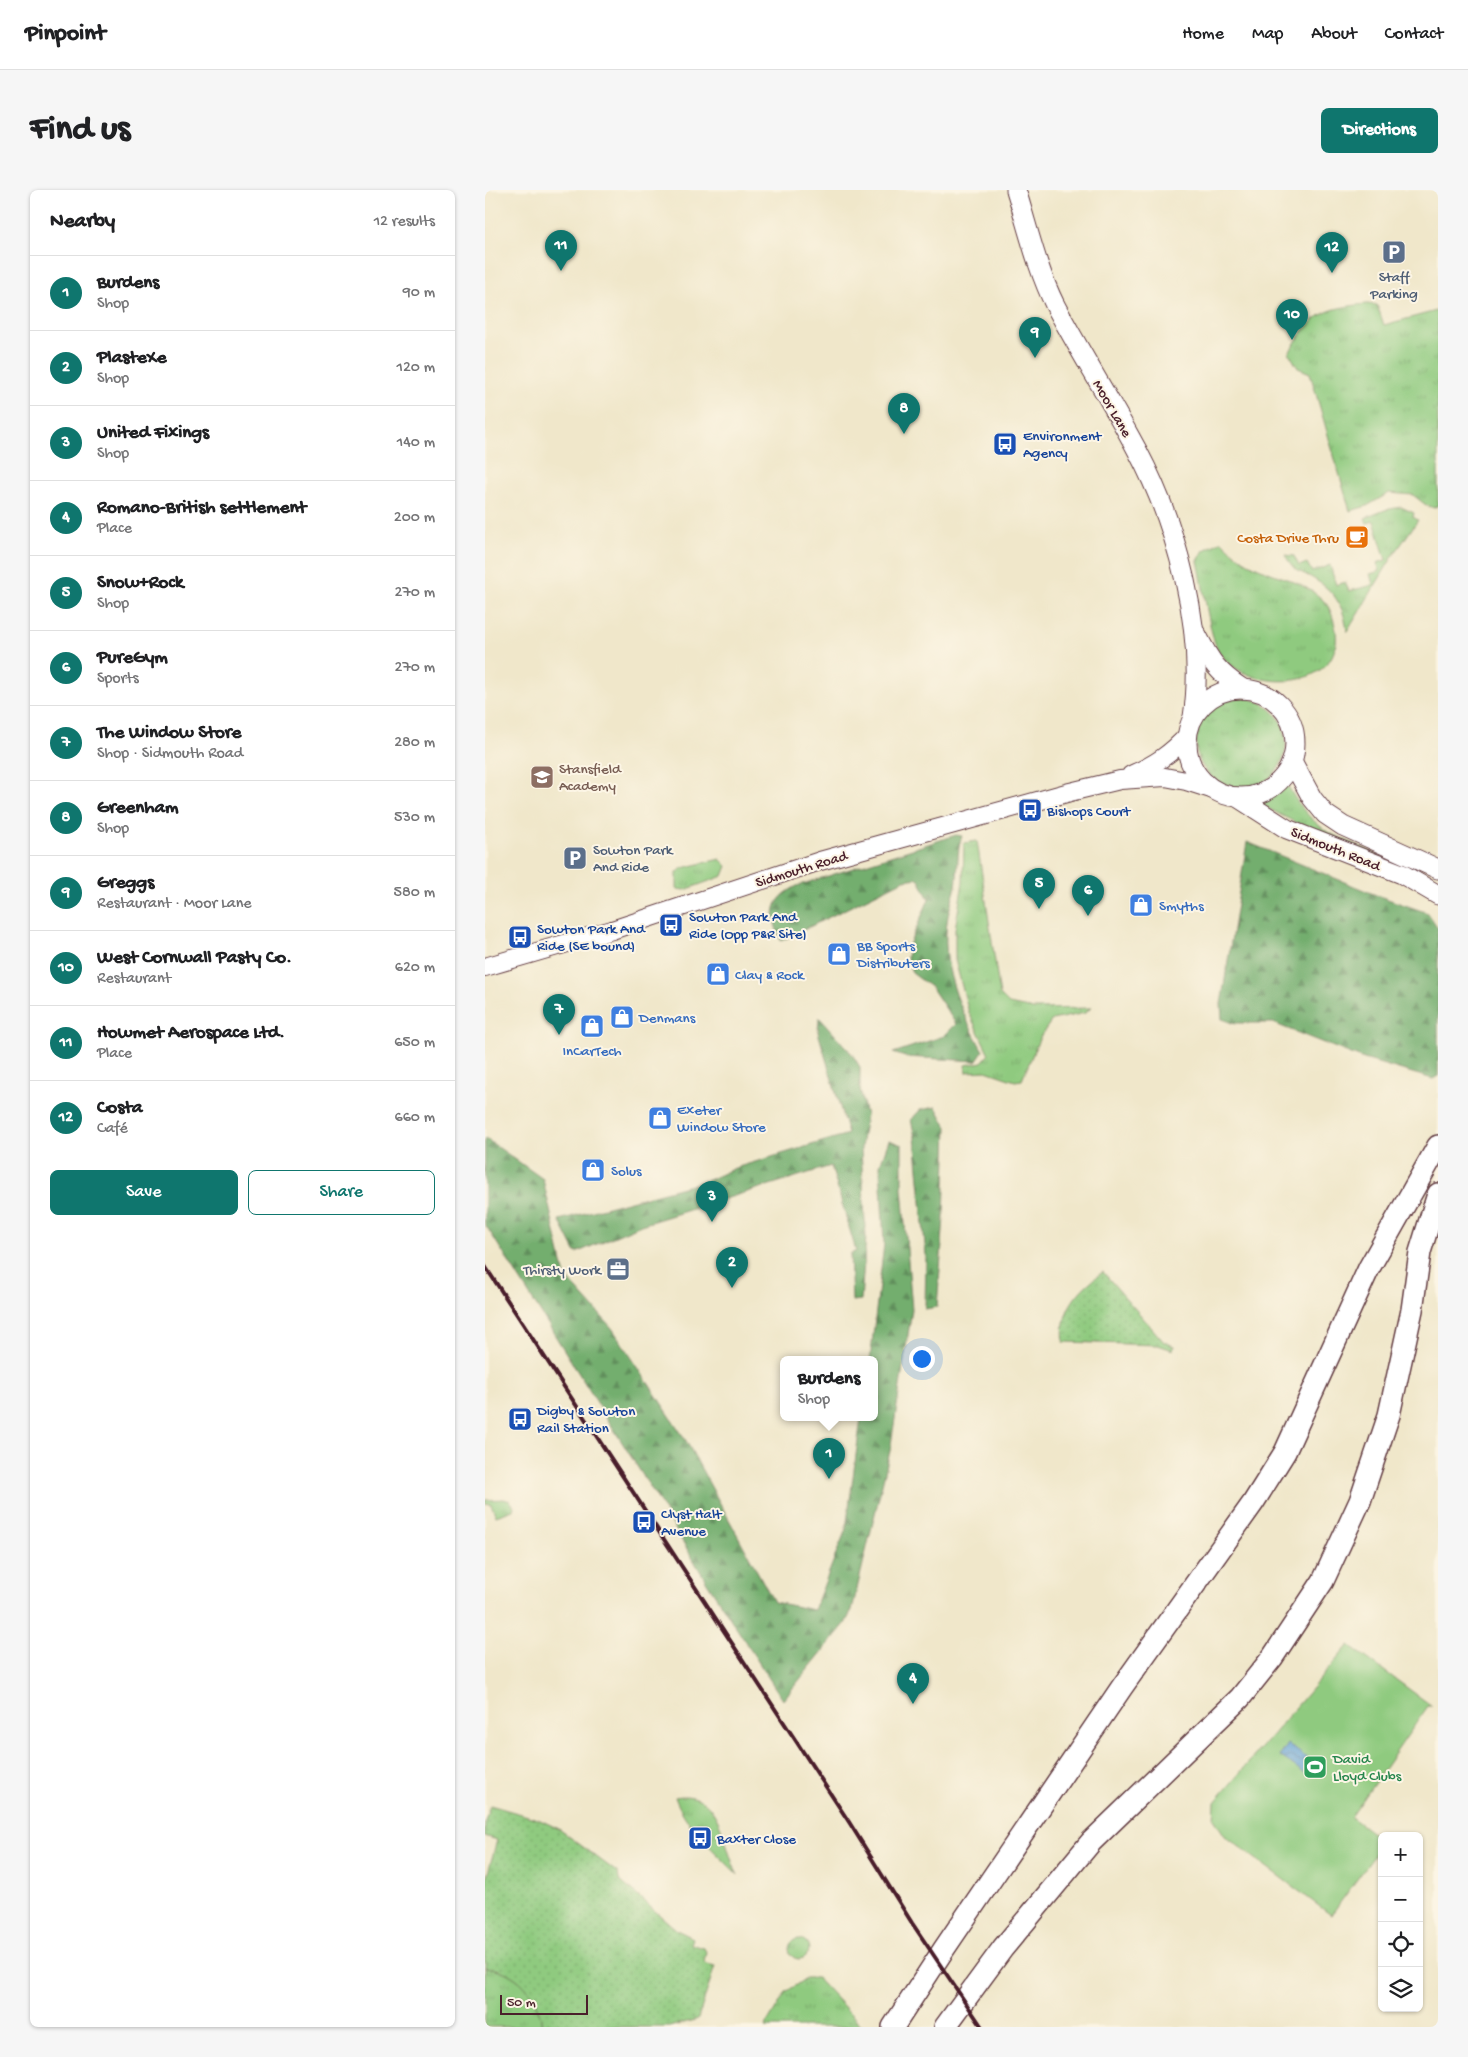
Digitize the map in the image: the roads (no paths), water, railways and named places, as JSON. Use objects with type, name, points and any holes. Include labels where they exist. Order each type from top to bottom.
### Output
[{"type":"main road","name":"Moor Lane","points":[[1016,190],[1038,262],[1055,304],[1138,451],[1172,536],[1186,587],[1195,632],[1197,696],[1190,726]]},
{"type":"main road","name":"Moor Lane","points":[[1195,632],[1210,660],[1221,674],[1243,689]]},
{"type":"main road","points":[[1243,689],[1262,693],[1283,709],[1294,732],[1295,745],[1292,761],[1284,776],[1271,788],[1255,795],[1237,797],[1214,790],[1201,780],[1192,766],[1187,751],[1190,726],[1202,705],[1214,696],[1228,690],[1243,689]]},
{"type":"main road","name":"Sidmouth Road","points":[[1292,761],[1313,798],[1325,814],[1343,826],[1438,869]]},
{"type":"main road","name":"Sidmouth Road","points":[[1237,797],[1287,829],[1402,874],[1438,895]]},
{"type":"main road","points":[[893,2027],[943,1949],[1122,1687],[1219,1553],[1285,1452],[1369,1268],[1438,1146]]},
{"type":"main road","points":[[945,2027],[1003,1948],[1091,1842],[1240,1698],[1272,1658],[1323,1581],[1360,1502],[1389,1415],[1412,1310],[1420,1252],[1438,1194]]},
{"type":"street","name":"Sidmouth Road","points":[[485,967],[612,930],[820,861],[997,811],[1119,780],[1155,765],[1173,751],[1190,726]]},
{"type":"street","name":"Sidmouth Road","points":[[1119,780],[1165,777],[1186,781],[1214,790]]},
{"type":"water","points":[[1288,1744],[1315,1764],[1307,1775],[1280,1756]]},
{"type":"railway","points":[[485,1266],[849,1822],[912,1923],[982,2027]]},
{"type":"place","name":"Staff Parking","points":[[1394,252]]},
{"type":"place","name":"Howmet Aerospace Ltd.","points":[[561,271]]},
{"type":"place","name":"Costa","points":[[1332,273]]},
{"type":"place","name":"West Cornwall Pasty Co.","points":[[1292,340]]},
{"type":"place","name":"Greggs","points":[[1035,358]]},
{"type":"place","name":"Greenham","points":[[904,434]]},
{"type":"place","name":"Environment Agency","points":[[1005,444]]},
{"type":"place","name":"Costa Drive Thru","points":[[1357,537]]},
{"type":"place","name":"Stansfield Academy","points":[[542,777]]},
{"type":"place","name":"Bishops Court","points":[[1030,810]]},
{"type":"place","name":"Sowton Park And Ride","points":[[575,858]]},
{"type":"place","name":"Smyths","points":[[1141,905]]},
{"type":"place","name":"Snow+Rock","points":[[1039,909]]},
{"type":"place","name":"PureGym","points":[[1088,916]]},
{"type":"place","name":"Sowton Park And Ride (Opp P&R Site)","points":[[671,925]]},
{"type":"place","name":"Sowton Park And Ride (SE bound)","points":[[520,937]]},
{"type":"place","name":"BB Sports Distributers","points":[[839,954]]},
{"type":"place","name":"Clay & Rock","points":[[718,974]]},
{"type":"place","name":"Denmans","points":[[622,1017]]},
{"type":"place","name":"InCarTech","points":[[592,1026]]},
{"type":"place","name":"The Window Store","points":[[559,1035]]},
{"type":"place","name":"Exeter Window Store","points":[[660,1118]]},
{"type":"place","name":"Solus","points":[[593,1170]]},
{"type":"place","name":"United Fixings","points":[[712,1222]]},
{"type":"place","name":"Thirsty Work","points":[[618,1269]]},
{"type":"place","name":"PlasteXe","points":[[732,1288]]},
{"type":"place","name":"Digby & Sowton Rail Station","points":[[520,1419]]},
{"type":"place","name":"Burdens","points":[[829,1479]]},
{"type":"place","name":"Clyst Halt Avenue","points":[[644,1522]]},
{"type":"place","name":"Romano-British settlement","points":[[913,1704]]},
{"type":"place","name":"David Lloyd Clubs","points":[[1315,1767]]},
{"type":"place","name":"Baxter Close","points":[[700,1838]]}]
